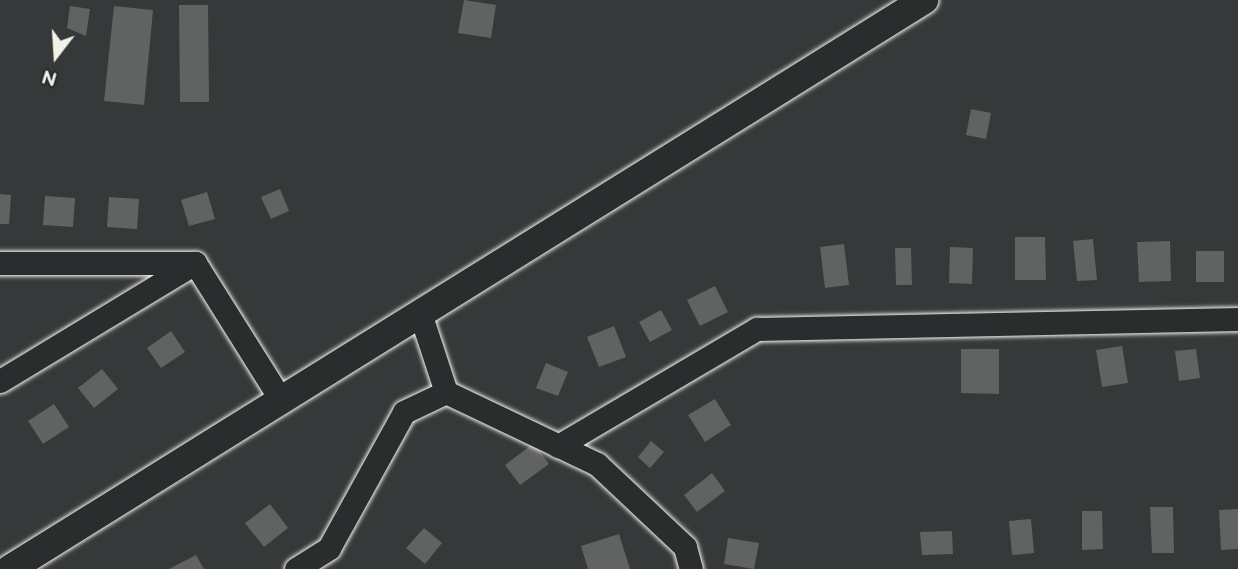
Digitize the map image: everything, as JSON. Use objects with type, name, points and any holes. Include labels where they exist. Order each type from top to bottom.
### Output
[{"type":"street","points":[[10,569],[924,0]]},
{"type":"street","points":[[0,263],[195,263]]},
{"type":"street","points":[[195,263],[281,400]]},
{"type":"street","points":[[0,381],[195,263]]},
{"type":"street","points":[[420,313],[446,392],[597,464],[685,547],[691,569]]},
{"type":"street","points":[[558,446],[757,329],[1238,319]]},
{"type":"street","points":[[296,569],[329,558],[404,412],[446,392]]},
{"type":"building","points":[[464,0],[496,5],[491,38],[458,33]]},
{"type":"building","points":[[179,5],[208,5],[209,102],[180,102]]},
{"type":"building","points":[[70,6],[90,9],[86,36],[67,28]]},
{"type":"building","points":[[114,6],[153,10],[144,105],[104,101]]},
{"type":"building","points":[[971,109],[991,113],[986,139],[966,135]]},
{"type":"building","points":[[280,189],[289,211],[271,219],[261,197]]},
{"type":"building","points":[[207,192],[215,219],[189,226],[181,200]]},
{"type":"building","points":[[0,194],[11,195],[9,224],[0,224]]},
{"type":"building","points":[[45,196],[75,198],[73,227],[43,225]]},
{"type":"building","points":[[109,197],[139,199],[137,229],[107,227]]},
{"type":"building","points":[[1015,237],[1045,237],[1046,280],[1015,280]]},
{"type":"building","points":[[1093,239],[1097,280],[1077,281],[1073,241]]},
{"type":"building","points":[[1170,241],[1171,281],[1139,282],[1137,242]]},
{"type":"building","points":[[844,244],[849,285],[825,288],[820,247]]},
{"type":"building","points":[[950,247],[973,248],[972,284],[949,283]]},
{"type":"building","points":[[895,248],[911,248],[912,285],[896,285]]},
{"type":"building","points":[[1196,251],[1224,251],[1224,282],[1196,282]]},
{"type":"building","points":[[715,286],[728,312],[700,326],[687,300]]},
{"type":"building","points":[[661,310],[672,330],[650,342],[639,322]]},
{"type":"building","points":[[614,326],[626,357],[599,367],[587,337]]},
{"type":"building","points":[[171,331],[185,352],[161,368],[147,348]]},
{"type":"building","points":[[1122,346],[1128,383],[1102,387],[1096,350]]},
{"type":"building","points":[[961,349],[999,349],[999,394],[961,393]]},
{"type":"building","points":[[1196,349],[1200,378],[1179,381],[1175,351]]},
{"type":"building","points":[[546,363],[568,372],[558,396],[536,388]]},
{"type":"building","points":[[102,369],[118,389],[94,408],[78,388]]},
{"type":"building","points":[[715,399],[731,425],[705,442],[688,415]]},
{"type":"building","points":[[54,404],[69,427],[43,444],[28,421]]},
{"type":"building","points":[[651,441],[664,452],[650,468],[638,457]]},
{"type":"building","points":[[534,443],[549,464],[520,485],[505,465]]},
{"type":"building","points":[[712,473],[725,491],[697,512],[684,495]]},
{"type":"building","points":[[270,504],[288,528],[264,547],[245,523]]},
{"type":"building","points":[[1150,507],[1173,507],[1174,553],[1152,553]]},
{"type":"building","points":[[1238,509],[1238,549],[1221,550],[1219,510]]},
{"type":"building","points":[[1082,511],[1102,511],[1103,549],[1082,550]]},
{"type":"building","points":[[1031,519],[1034,553],[1012,555],[1009,521]]},
{"type":"building","points":[[424,528],[442,543],[425,564],[406,548]]},
{"type":"building","points":[[952,531],[953,554],[922,555],[920,532]]},
{"type":"building","points":[[619,534],[630,569],[588,569],[581,546]]},
{"type":"building","points":[[728,538],[759,543],[754,569],[724,564]]},
{"type":"building","points":[[196,555],[204,569],[169,569]]}]
